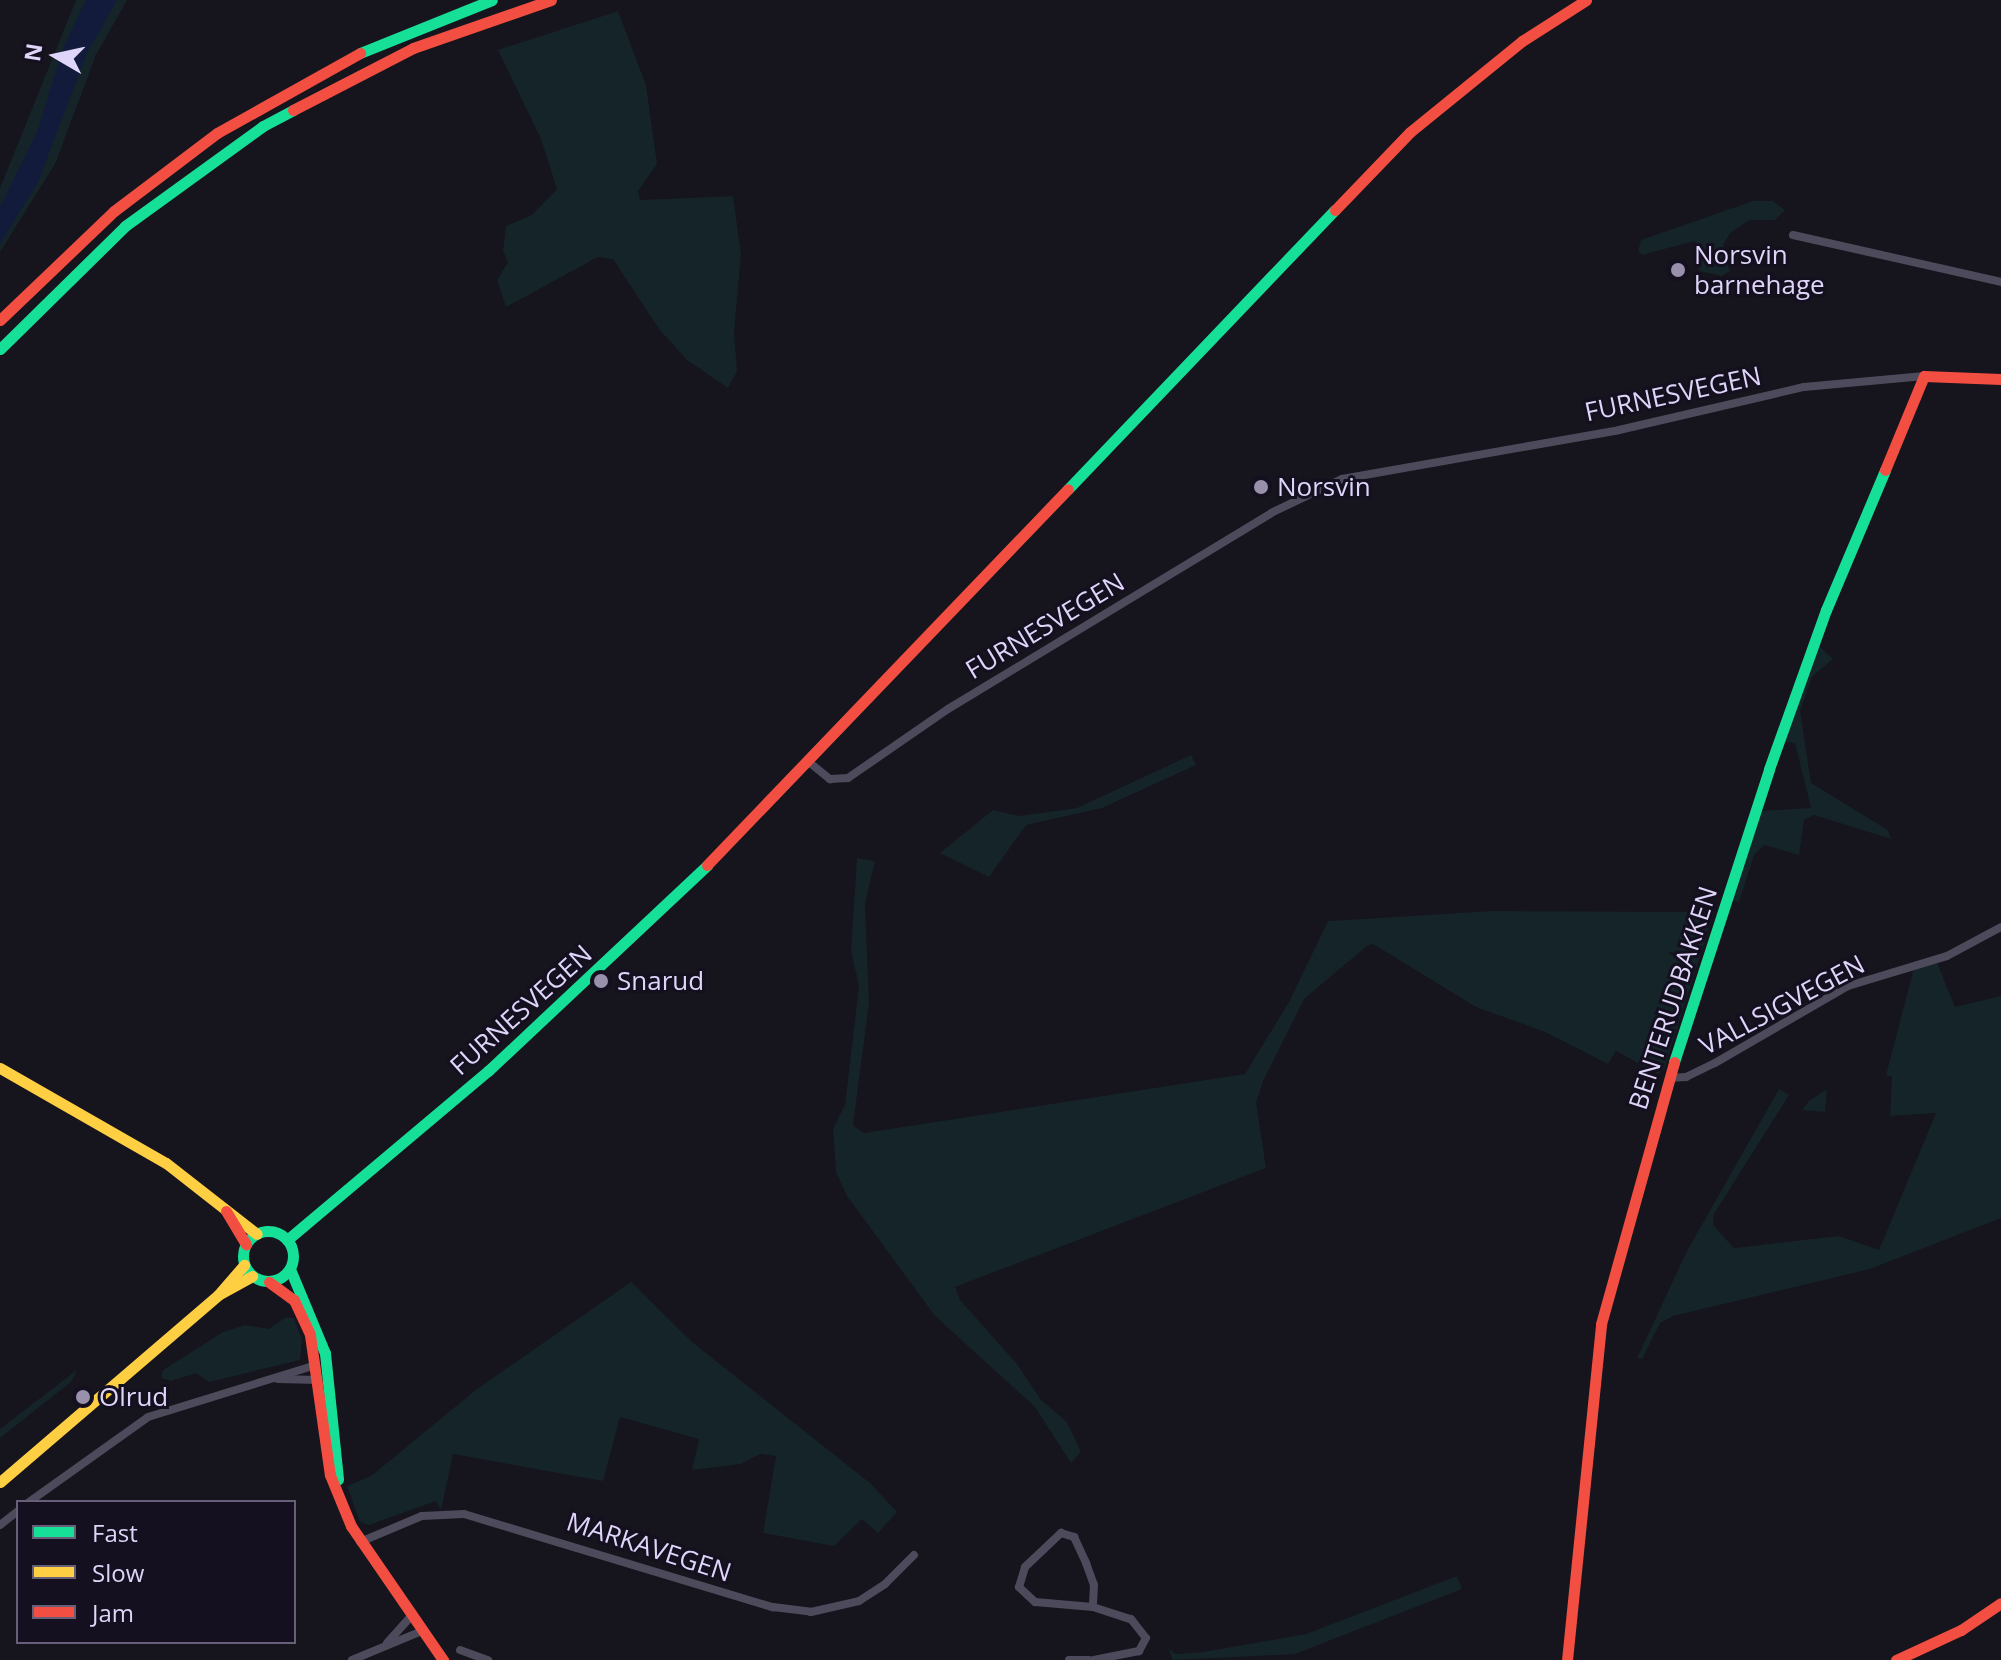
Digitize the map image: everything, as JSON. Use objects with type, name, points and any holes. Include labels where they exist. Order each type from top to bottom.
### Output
[{"type":"main road","points":[[0,320],[114,211],[217,133],[364,51],[492,0]]},
{"type":"main road","points":[[0,349],[125,226],[263,126],[413,48],[551,0]]},
{"type":"main road","points":[[810,763],[1342,199],[1465,84],[1584,1]]},
{"type":"main road","name":"FURNESVEGEN","points":[[1924,376],[2001,379]]},
{"type":"main road","name":"BENTERUDBAKKEN","points":[[1567,1660],[1596,1353],[1669,1078],[1793,698],[1924,376]]},
{"type":"main road","name":"FURNESVEGEN","points":[[287,1240],[557,1008],[810,763]]},
{"type":"main road","points":[[0,1068],[166,1163],[257,1234]]},
{"type":"main road","points":[[0,1482],[218,1295],[244,1265],[246,1244],[226,1210]]},
{"type":"main road","points":[[246,1244],[257,1234],[273,1232],[287,1240],[292,1251],[290,1269],[325,1353],[339,1494]]},
{"type":"main road","points":[[244,1265],[252,1276],[287,1292],[300,1310],[316,1365],[324,1445],[339,1494],[359,1542],[443,1660]]},
{"type":"main road","points":[[269,1282],[290,1269]]},
{"type":"main road","points":[[218,1295],[252,1276]]},
{"type":"main road","points":[[1896,1660],[1961,1630],[2001,1603]]},
{"type":"street","points":[[1793,235],[2001,282]]},
{"type":"street","name":"FURNESVEGEN","points":[[810,763],[830,779],[848,778],[948,709],[1231,537],[1342,479],[1619,430],[1804,387],[1924,376]]},
{"type":"street","name":"VALLSIGVEGEN","points":[[1669,1078],[1686,1077],[1715,1063],[1848,986],[1947,956],[2001,927]]},
{"type":"street","points":[[32,1500],[148,1417],[200,1397],[278,1379],[316,1365]]},
{"type":"street","points":[[278,1379],[318,1380]]},
{"type":"street","points":[[0,1525],[16,1513]]},
{"type":"street","name":"MARKAVEGEN","points":[[359,1542],[408,1520],[464,1514],[773,1607],[811,1612],[847,1605],[873,1593],[914,1555]]},
{"type":"street","points":[[1069,1660],[1092,1660],[1139,1651],[1146,1638],[1131,1619],[1093,1607],[1035,1602],[1019,1587],[1025,1567],[1055,1535],[1074,1537],[1094,1585],[1093,1607]]},
{"type":"street","points":[[387,1644],[411,1616]]},
{"type":"street","points":[[352,1660],[422,1631]]},
{"type":"street","points":[[460,1650],[488,1660]]},
{"type":"shaded area","points":[[76,0],[127,0],[96,55],[55,164],[0,252],[0,188]]},
{"type":"shaded area","points":[[618,11],[646,85],[657,164],[638,191],[640,200],[733,196],[741,254],[734,333],[737,371],[728,388],[687,360],[659,329],[613,259],[598,257],[506,307],[497,280],[508,262],[503,251],[506,226],[532,215],[557,189],[541,139],[498,50]]},
{"type":"shaded area","points":[[1753,201],[1773,201],[1785,210],[1775,220],[1750,220],[1731,232],[1723,245],[1730,271],[1722,276],[1699,271],[1703,247],[1694,241],[1642,255],[1638,251],[1641,240]]},
{"type":"shaded area","points":[[1818,645],[1833,659],[1812,677],[1800,711],[1811,783],[1888,830],[1891,839],[1814,815],[1804,820],[1799,855],[1764,845],[1754,855],[1739,902],[1733,900],[1760,811],[1811,808],[1795,743],[1782,741]]},
{"type":"shaded area","points":[[1191,755],[1196,765],[1102,808],[1026,825],[989,877],[940,853],[993,810],[1019,816],[1077,808]]},
{"type":"shaded area","points":[[857,858],[875,861],[865,904],[869,1003],[853,1125],[864,1133],[1245,1074],[1289,1002],[1328,921],[1493,911],[1714,912],[1664,1069],[1658,1074],[1616,1051],[1608,1064],[1545,1032],[1476,1007],[1373,944],[1367,946],[1304,999],[1264,1079],[1256,1102],[1266,1168],[955,1287],[960,1300],[1017,1364],[1041,1400],[1067,1422],[1081,1452],[1071,1463],[1035,1407],[935,1316],[847,1196],[836,1172],[833,1129],[845,1105],[859,986],[851,951]]},
{"type":"shaded area","points":[[1936,960],[1955,1007],[2001,996],[2001,1218],[1870,1269],[1673,1316],[1660,1323],[1642,1359],[1637,1358],[1687,1251],[1779,1089],[1789,1095],[1714,1214],[1713,1225],[1734,1248],[1839,1236],[1879,1250],[1936,1113],[1890,1116],[1892,1077],[1886,1075],[1914,968]]},
{"type":"shaded area","points":[[1827,1089],[1825,1112],[1802,1110],[1809,1101]]},
{"type":"shaded area","points":[[631,1282],[692,1342],[870,1483],[897,1512],[878,1533],[862,1519],[834,1546],[763,1533],[776,1456],[760,1454],[741,1464],[692,1470],[699,1439],[620,1417],[603,1481],[453,1454],[441,1510],[436,1501],[369,1525],[360,1522],[347,1486],[371,1476],[477,1389]]},
{"type":"shaded area","points":[[286,1317],[294,1318],[302,1340],[300,1360],[209,1382],[196,1373],[171,1381],[161,1378],[163,1370],[223,1332],[245,1325],[269,1329]]},
{"type":"shaded area","points":[[78,1369],[71,1382],[0,1438],[0,1429]]},
{"type":"shaded area","points":[[1457,1576],[1462,1589],[1295,1654],[1173,1660],[1168,1648],[1176,1654],[1203,1652],[1306,1634]]},
{"type":"water","points":[[86,0],[117,0],[87,53],[38,182],[0,244],[0,207],[37,132],[62,51]]},
{"type":"traffic: fast","points":[[360,53],[492,0]]},
{"type":"traffic: fast","points":[[0,349],[125,226],[263,126],[293,110]]},
{"type":"traffic: fast","points":[[1068,489],[1335,210]]},
{"type":"traffic: fast","points":[[1674,1062],[1769,769],[1826,610],[1885,470]]},
{"type":"traffic: fast","points":[[287,1240],[488,1071],[707,865]]},
{"type":"traffic: fast","points":[[268,1231],[286,1238],[293,1256],[286,1274],[268,1281],[250,1274],[243,1256],[250,1238],[268,1231]]},
{"type":"traffic: fast","points":[[290,1269],[325,1353],[338,1479]]},
{"type":"traffic: slow","points":[[0,1068],[166,1163],[257,1234]]},
{"type":"traffic: slow","points":[[0,1482],[218,1295],[244,1265]]},
{"type":"traffic: slow","points":[[218,1295],[252,1276]]},
{"type":"traffic: jam","points":[[293,110],[413,48],[551,0]]},
{"type":"traffic: jam","points":[[1335,210],[1410,132],[1522,41],[1586,0]]},
{"type":"traffic: jam","points":[[0,320],[114,211],[217,133],[360,53]]},
{"type":"traffic: jam","points":[[1885,470],[1924,376],[2001,379]]},
{"type":"traffic: jam","points":[[707,865],[1068,489]]},
{"type":"traffic: jam","points":[[1567,1660],[1601,1324],[1674,1062]]},
{"type":"traffic: jam","points":[[226,1211],[246,1244]]},
{"type":"traffic: jam","points":[[269,1282],[294,1300],[310,1335],[330,1475],[351,1526],[443,1660]]},
{"type":"traffic: jam","points":[[1896,1660],[1961,1630],[2001,1603]]},
{"type":"place","name":"Norsvin barnehage","points":[[1678,270]]},
{"type":"place","name":"Norsvin","points":[[1261,487]]},
{"type":"place","name":"Snarud","points":[[601,981]]},
{"type":"place","name":"Olrud","points":[[83,1397]]}]
